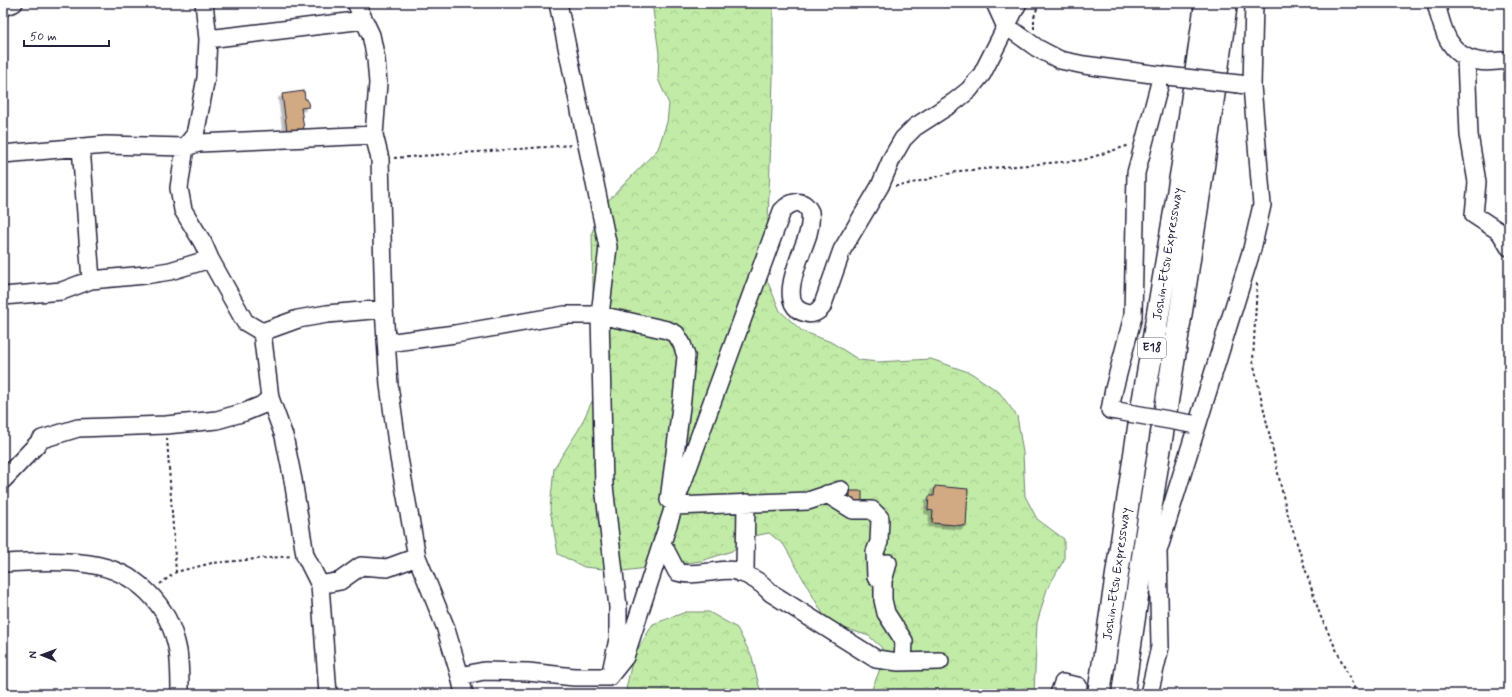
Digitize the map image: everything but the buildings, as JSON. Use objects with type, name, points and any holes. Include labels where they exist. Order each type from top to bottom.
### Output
[{"type":"highway","name":"Joshin-Etsu Expressway","points":[[1100,694],[1138,436],[1185,152],[1206,3]]},
{"type":"highway","name":"Joshin-Etsu Expressway","points":[[1123,694],[1226,3]]},
{"type":"street","points":[[3,6],[14,3]]},
{"type":"street","points":[[204,3],[208,39],[206,78],[195,135],[185,147],[179,188],[183,210],[203,243],[210,260],[244,322],[262,332],[298,319],[327,314],[384,309]]},
{"type":"street","points":[[356,3],[371,35],[376,59],[378,83],[374,134],[380,159],[384,309],[389,385],[395,429],[418,557],[445,626],[464,694]]},
{"type":"street","points":[[558,3],[608,247],[600,315],[604,486],[618,607],[618,639],[609,677]]},
{"type":"street","points":[[995,3],[1005,26],[1037,48],[1060,60],[1084,65],[1246,85]]},
{"type":"street","points":[[460,676],[484,671],[528,672],[574,677],[609,677],[625,658],[674,506],[782,211],[786,206],[792,203],[799,203],[805,205],[810,212],[808,233],[792,282],[790,300],[796,308],[801,311],[805,313],[815,313],[822,307],[842,250],[880,186],[892,158],[903,139],[915,127],[954,102],[969,90],[982,74],[1018,3]]},
{"type":"street","points":[[1149,694],[1160,647],[1158,551],[1195,424],[1252,249],[1262,205],[1246,85],[1254,3]]},
{"type":"street","points":[[1436,3],[1441,25],[1450,44],[1466,58],[1479,62],[1509,60]]},
{"type":"street","points":[[208,39],[364,20]]},
{"type":"street","points":[[1466,58],[1469,135],[1477,182],[1474,215],[1500,232],[1509,247]]},
{"type":"street","points":[[1164,75],[1136,173],[1133,316],[1110,410],[1195,424]]},
{"type":"street","points":[[3,154],[106,145],[185,147],[199,143],[374,134]]},
{"type":"street","points":[[81,147],[91,280]]},
{"type":"street","points":[[3,296],[62,291],[91,280],[170,271],[210,260]]},
{"type":"street","points":[[387,343],[565,316],[600,315],[667,330],[676,334],[682,344],[686,356],[669,500],[674,506]]},
{"type":"street","points":[[262,332],[270,398],[284,436],[293,480],[305,555],[320,585],[328,694]]},
{"type":"street","points":[[3,480],[42,439],[78,428],[217,420],[245,412],[262,405],[270,398]]},
{"type":"street","points":[[674,506],[808,501],[834,492],[853,510],[872,510],[880,518],[879,542],[875,552],[876,577],[883,581]]},
{"type":"street","points":[[740,573],[745,570],[746,503]]},
{"type":"street","points":[[662,543],[677,572],[683,574],[695,574],[712,571],[736,571],[762,583],[770,593],[876,659],[903,662],[940,661]]},
{"type":"street","points":[[320,585],[340,581],[361,566],[388,568],[418,557]]},
{"type":"street","points":[[3,562],[75,562],[90,564],[121,573],[135,581],[149,592],[160,606],[169,622],[178,651],[180,694]]},
{"type":"street","points":[[888,563],[883,581],[883,600],[886,613],[904,641],[903,662]]},
{"type":"street","points":[[1059,694],[1063,683],[1078,686]]},
{"type":"path","points":[[1035,30],[1034,17],[1039,3]]},
{"type":"path","points":[[380,159],[588,144]]},
{"type":"path","points":[[880,186],[900,186],[960,171],[1083,160],[1132,144],[1132,151]]},
{"type":"path","points":[[1257,281],[1253,361],[1286,509],[1320,615],[1357,694]]},
{"type":"path","points":[[166,424],[176,572]]},
{"type":"path","points":[[149,592],[176,572],[212,563],[305,555]]},
{"type":"green space","points":[[652,3],[773,3],[773,79],[766,278],[780,311],[802,331],[831,342],[859,360],[878,362],[931,359],[971,373],[999,392],[1017,416],[1023,453],[1025,496],[1037,519],[1064,539],[1064,560],[1047,589],[1037,623],[1034,694],[870,694],[880,669],[882,648],[869,636],[828,623],[784,545],[769,533],[749,537],[732,551],[701,561],[623,571],[584,567],[558,554],[550,509],[554,468],[579,429],[595,395],[592,232],[605,204],[658,149],[667,122],[669,104],[658,79],[659,53]]},
{"type":"green space","points":[[686,612],[709,612],[737,628],[752,657],[761,694],[625,694],[633,657],[653,624]]}]
